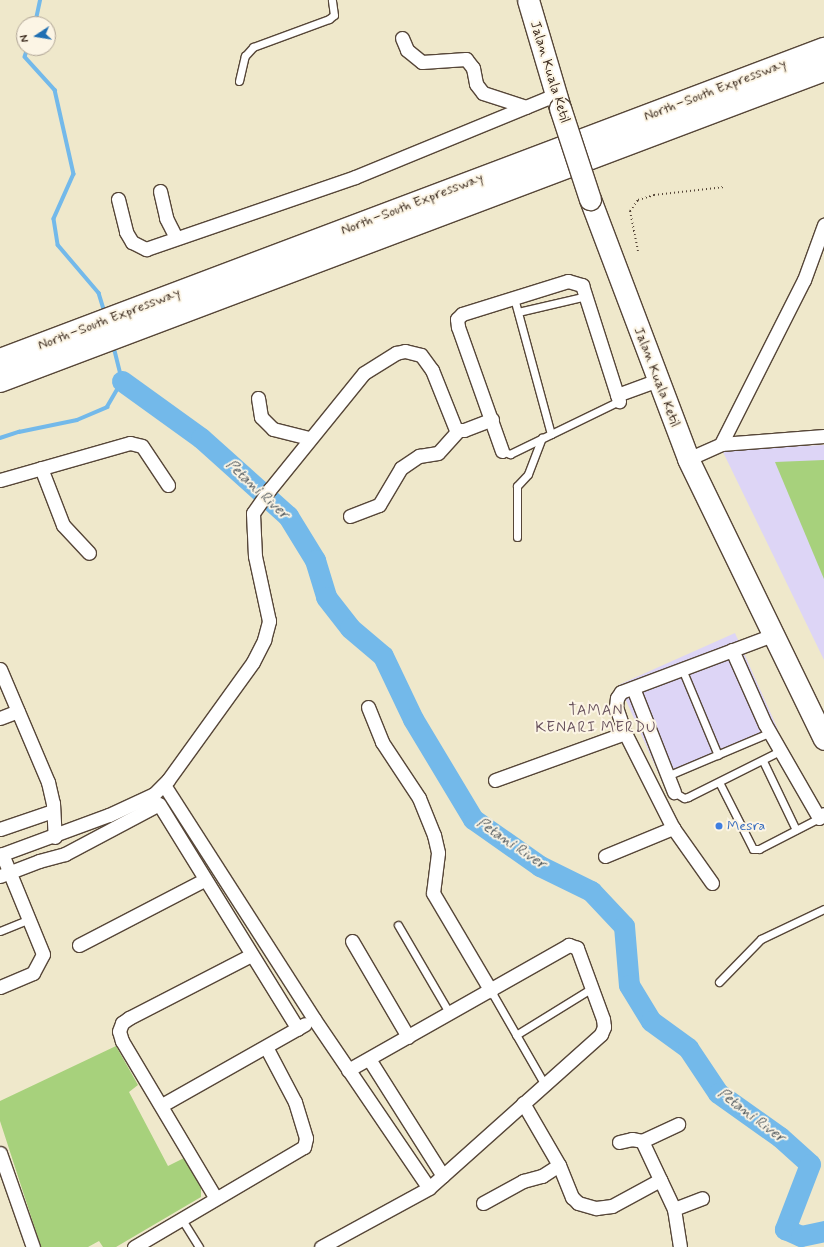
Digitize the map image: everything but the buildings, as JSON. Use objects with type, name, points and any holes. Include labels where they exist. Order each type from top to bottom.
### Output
[{"type":"highway","name":"North–South Expressway","points":[[0,381],[142,306],[824,50]]},
{"type":"highway","name":"North–South Expressway","points":[[0,360],[142,328],[824,70]]},
{"type":"main road","name":"Jalan Kuala Ketil","points":[[528,0],[558,101],[590,199],[688,459],[824,739]]},
{"type":"street","points":[[402,38],[407,50],[422,62],[466,59],[473,68],[476,84],[483,93],[526,107]]},
{"type":"street","points":[[118,199],[126,232],[132,242],[139,247],[146,249],[355,177],[526,107],[558,101]]},
{"type":"street","points":[[160,191],[166,218],[176,238]]},
{"type":"street","points":[[721,444],[804,280],[824,226]]},
{"type":"street","points":[[502,451],[457,319],[462,314],[568,281],[582,284],[618,398],[658,380]]},
{"type":"street","points":[[5,874],[70,852],[159,794],[253,662],[264,640],[268,621],[255,556],[253,513],[310,438],[364,373],[388,357],[405,350],[421,355],[427,360],[452,425],[459,430]]},
{"type":"street","points":[[258,398],[261,417],[265,423],[285,434],[310,438]]},
{"type":"street","points":[[350,516],[379,505],[401,468],[419,456],[438,452],[459,430],[492,419]]},
{"type":"street","points":[[688,459],[721,444],[824,436]]},
{"type":"street","points":[[0,480],[118,445],[137,443],[148,452],[168,485]]},
{"type":"street","points":[[41,468],[63,525],[88,553]]},
{"type":"street","points":[[712,883],[674,828],[625,733],[616,707],[617,698],[621,692],[773,635]]},
{"type":"street","points":[[732,650],[770,733],[821,816]]},
{"type":"street","points":[[0,668],[48,782],[56,837]]},
{"type":"street","points":[[633,688],[674,792]]},
{"type":"street","points":[[368,707],[382,742],[419,798],[434,835],[438,853],[433,893],[492,991]]},
{"type":"street","points":[[0,718],[18,711]]},
{"type":"street","points":[[496,780],[625,733]]},
{"type":"street","points":[[0,987],[28,976],[36,970],[42,960],[42,948],[30,919],[5,874],[1,854],[56,837],[159,794]]},
{"type":"street","points":[[159,794],[204,880],[298,1028]]},
{"type":"street","points":[[159,794],[429,1188]]},
{"type":"street","points":[[0,829],[53,811]]},
{"type":"street","points":[[605,856],[674,828]]},
{"type":"street","points":[[79,945],[204,880]]},
{"type":"street","points":[[352,941],[408,1037]]},
{"type":"street","points":[[321,1247],[343,1242],[429,1188],[544,1083],[601,1034],[604,1027],[603,1018],[577,948],[573,945],[348,1070]]},
{"type":"street","points":[[215,1197],[120,1036],[122,1023],[251,955]]},
{"type":"street","points":[[162,1105],[314,1019]]},
{"type":"street","points":[[134,1247],[215,1197],[306,1144],[295,1102],[266,1047]]},
{"type":"street","points":[[369,1059],[443,1176]]},
{"type":"street","points":[[523,1103],[559,1165],[572,1197],[578,1203],[596,1208],[612,1206],[660,1180]]},
{"type":"street","points":[[619,1142],[632,1139],[642,1141],[678,1124]]},
{"type":"street","points":[[642,1141],[674,1209],[680,1247]]},
{"type":"street","points":[[0,1153],[33,1247]]},
{"type":"street","points":[[483,1204],[523,1181],[542,1176],[559,1165]]},
{"type":"street","points":[[674,1209],[702,1198]]},
{"type":"lane","points":[[239,81],[245,56],[253,47],[329,19],[334,15],[332,0]]},
{"type":"lane","points":[[518,312],[587,296]]},
{"type":"lane","points":[[514,298],[551,434]]},
{"type":"lane","points":[[502,451],[510,454],[618,398]]},
{"type":"lane","points":[[517,537],[517,486],[528,474],[542,438]]},
{"type":"lane","points":[[682,669],[718,755]]},
{"type":"lane","points":[[667,776],[770,733]]},
{"type":"lane","points":[[674,792],[684,798],[780,751]]},
{"type":"lane","points":[[763,760],[796,830]]},
{"type":"lane","points":[[719,782],[754,849],[759,849],[821,816]]},
{"type":"lane","points":[[719,982],[762,939],[824,909]]},
{"type":"lane","points":[[0,931],[30,919]]},
{"type":"lane","points":[[398,926],[450,1014]]},
{"type":"lane","points":[[516,1035],[592,988]]},
{"type":"lane","points":[[492,991],[544,1083]]},
{"type":"lane","points":[[181,1218],[199,1247]]},
{"type":"path","points":[[638,251],[630,211],[638,200],[654,195],[725,187]]},
{"type":"shaded area","points":[[824,445],[824,660],[722,450]]},
{"type":"shaded area","points":[[735,633],[778,729],[662,781],[619,685]]},
{"type":"green space","points":[[824,460],[824,579],[775,462]]},
{"type":"green space","points":[[116,1046],[138,1085],[129,1092],[168,1166],[184,1158],[201,1186],[201,1197],[116,1247],[103,1247],[99,1241],[88,1247],[41,1247],[0,1121],[0,1101]]},
{"type":"waterway","points":[[37,16],[40,0]]},
{"type":"waterway","points":[[25,56],[55,90],[74,174],[54,219],[58,245],[99,293],[105,313]]},
{"type":"waterway","points":[[0,438],[19,432],[77,420],[107,407],[122,381],[113,346]]},
{"type":"waterway","name":"Petani River","points":[[122,381],[201,438],[288,516],[315,560],[326,597],[350,628],[383,656],[413,719],[473,819],[540,866],[591,891],[624,926],[629,985],[651,1021],[688,1048],[718,1093],[780,1137],[810,1164],[785,1229],[801,1236],[824,1231]]},
{"type":"place","name":"Mesra","points":[[719,826]]},
{"type":"district","name":"TAMAN KENARI MERDU","points":[[596,720]]}]
